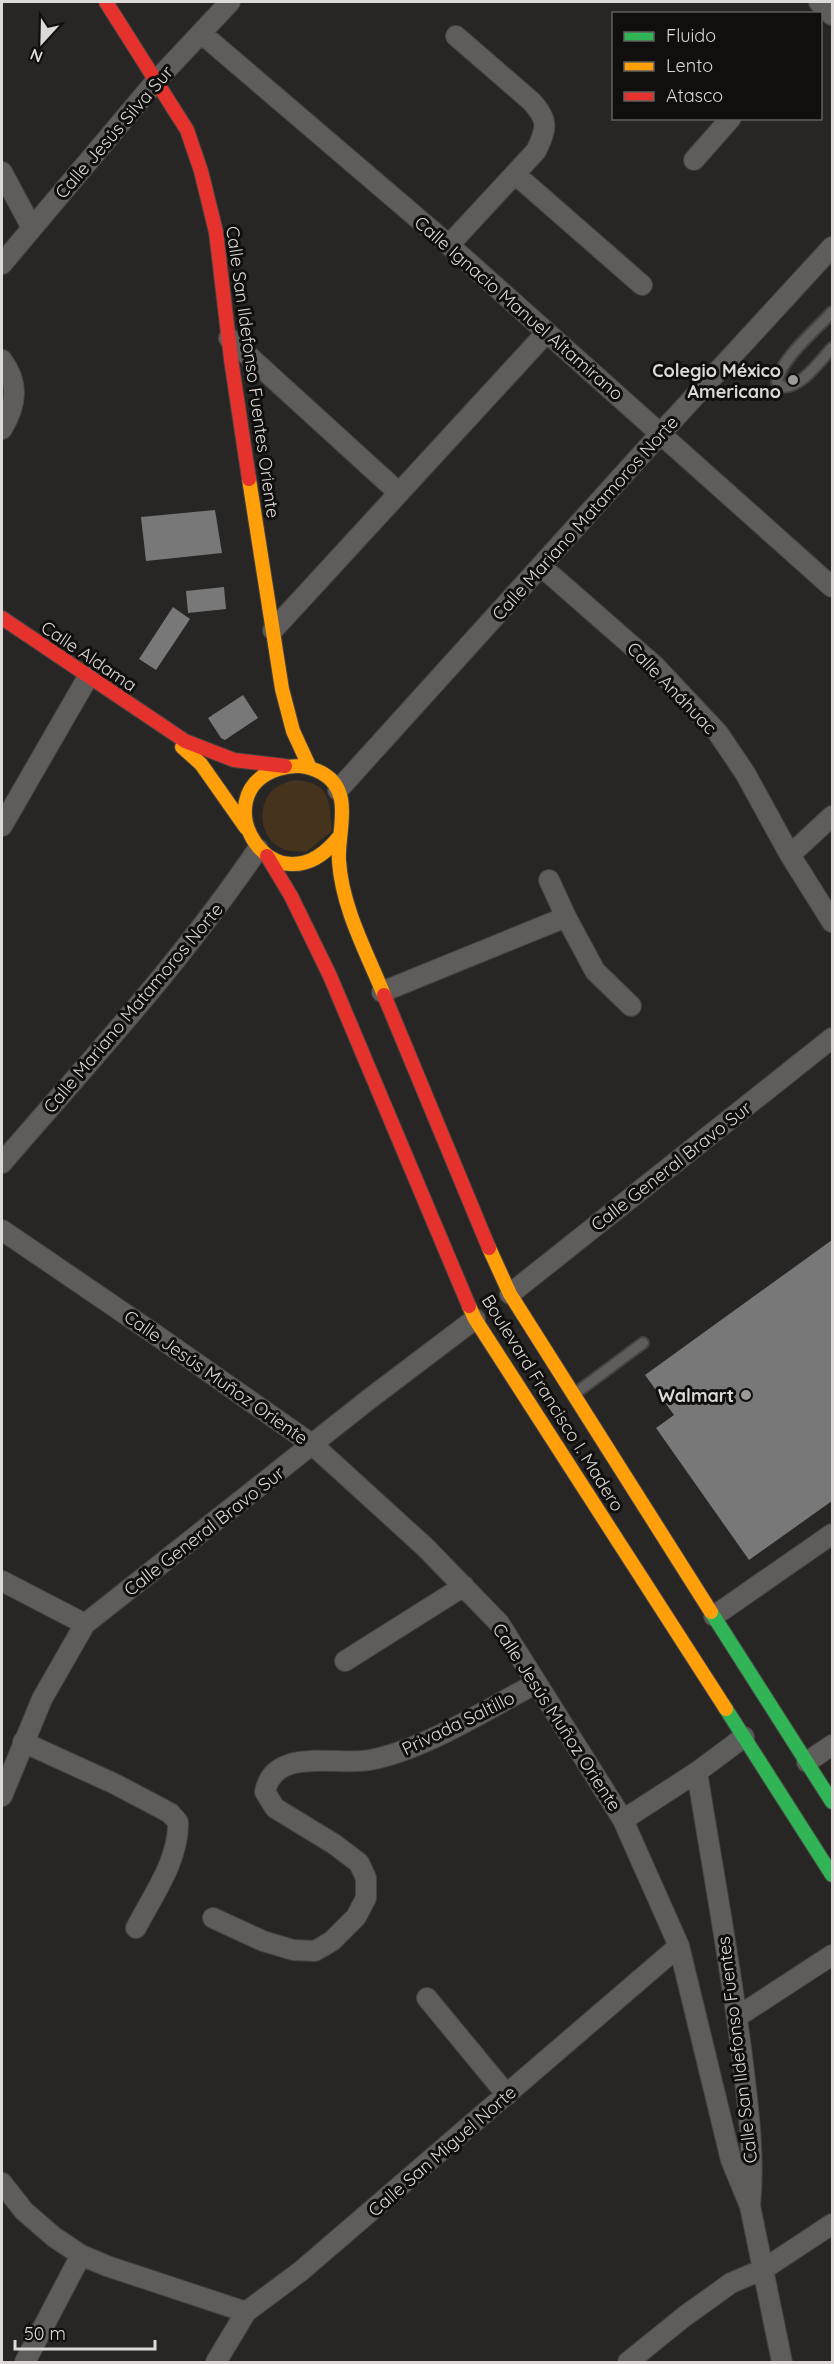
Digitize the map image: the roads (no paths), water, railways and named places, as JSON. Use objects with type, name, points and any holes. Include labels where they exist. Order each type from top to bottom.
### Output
[{"type":"main road","name":"Calle San Ildefonso Fuentes Oriente","points":[[106,2],[187,130],[201,171],[216,232],[229,338],[282,689],[293,731],[310,768]]},
{"type":"main road","name":"Calle Aldama","points":[[2,618],[185,741],[216,756],[237,762],[287,766]]},
{"type":"main road","name":"Calle Aldama","points":[[156,723],[201,764],[246,828]]},
{"type":"main road","points":[[287,766],[310,768],[321,773],[338,790],[344,813],[339,837],[324,855],[302,864],[278,862],[263,853],[246,828],[246,804],[256,783],[275,769],[287,766]]},
{"type":"main road","name":"Boulevard Francisco I. Madero","points":[[339,837],[340,880],[382,992],[473,1213],[510,1294],[832,1802]]},
{"type":"main road","name":"Boulevard Francisco I. Madero","points":[[263,853],[291,896],[330,976],[475,1319],[832,1875]]},
{"type":"street","name":"Calle Jesús Silva Sur","points":[[2,264],[156,81],[230,2]]},
{"type":"street","name":"Calle Ignacio Manuel Altamirano","points":[[201,33],[448,245],[832,587]]},
{"type":"street","points":[[448,245],[536,151],[546,125],[540,111],[456,36]]},
{"type":"street","points":[[694,160],[730,120]]},
{"type":"street","points":[[2,172],[32,228]]},
{"type":"street","points":[[515,174],[642,285]]},
{"type":"street","name":"Calle Mariano Matamoros Norte","points":[[338,790],[832,246]]},
{"type":"street","points":[[273,630],[547,333]]},
{"type":"street","points":[[229,338],[399,493]]},
{"type":"street","points":[[2,429],[15,398],[7,366]]},
{"type":"street","name":"Calle Anáhuac","points":[[542,567],[655,666],[718,734],[745,773],[790,855],[832,922]]},
{"type":"street","points":[[2,826],[88,676]]},
{"type":"street","points":[[790,855],[832,816]]},
{"type":"street","name":"Calle Mariano Matamoros Norte","points":[[2,1163],[162,977],[263,853]]},
{"type":"street","points":[[549,880],[595,971],[631,1006]]},
{"type":"street","points":[[382,992],[566,917]]},
{"type":"street","name":"Calle General Bravo Sur","points":[[510,1294],[832,1038]]},
{"type":"street","name":"Calle Jesús Muñoz Oriente","points":[[2,1230],[313,1445],[425,1547],[499,1623],[623,1820],[679,1946],[731,2160],[750,2206]]},
{"type":"street","name":"Calle General Bravo Sur","points":[[2,1796],[47,1690],[85,1624],[475,1319]]},
{"type":"street","points":[[714,1616],[832,1534]]},
{"type":"street","points":[[2,1581],[85,1624]]},
{"type":"street","points":[[345,1660],[464,1586]]},
{"type":"street","name":"Privada Saltillo","points":[[213,1918],[263,1941],[292,1950],[315,1952],[332,1941],[356,1917],[366,1898],[366,1878],[359,1863],[334,1844],[275,1808],[265,1792],[271,1776],[276,1770],[291,1763],[366,1761],[393,1755],[418,1745],[537,1683]]},
{"type":"street","points":[[623,1820],[697,1772],[744,1737]]},
{"type":"street","points":[[23,1742],[115,1784],[170,1814],[178,1822],[174,1853],[136,1928]]},
{"type":"street","points":[[807,1762],[832,1745]]},
{"type":"street","name":"Calle San Ildefonso Fuentes","points":[[697,1772],[737,2017],[752,2164],[750,2206],[783,2362]]},
{"type":"street","name":"Calle San Miguel Norte","points":[[216,2362],[246,2312],[302,2271],[679,1946]]},
{"type":"street","points":[[737,2017],[832,1955]]},
{"type":"street","points":[[427,1998],[507,2095]]},
{"type":"street","points":[[2,2183],[24,2211],[54,2237],[81,2255],[107,2266],[246,2312]]},
{"type":"street","points":[[628,2362],[685,2316],[731,2283],[764,2269],[832,2224]]},
{"type":"street","points":[[25,2362],[81,2255]]},
{"type":"lane","points":[[832,312],[786,363],[777,382],[782,387],[788,387],[799,382],[832,348]]},
{"type":"lane","points":[[572,1395],[643,1343]]},
{"type":"place","name":"Colegio México Americano","points":[[793,380]]},
{"type":"place","name":"Walmart","points":[[746,1395]]}]
